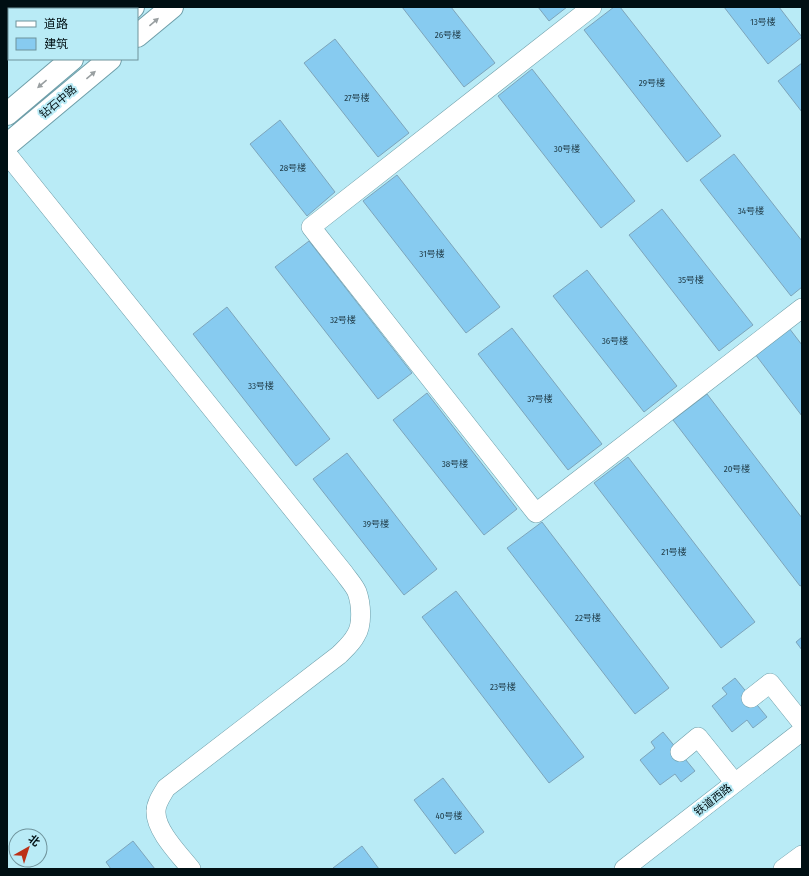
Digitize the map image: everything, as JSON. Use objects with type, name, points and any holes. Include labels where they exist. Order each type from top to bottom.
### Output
[{"type":"main road","points":[[138,35],[172,7]]},
{"type":"main road","points":[[7,114],[71,60]]},
{"type":"main road","name":"钻石中路","points":[[7,145],[109,60]]},
{"type":"street","points":[[592,7],[312,227],[536,513],[802,308]]},
{"type":"street","points":[[7,154],[344,573],[356,591],[360,606],[360,622],[357,634],[339,655],[166,788],[155,810],[157,821],[164,834],[191,869]]},
{"type":"street","points":[[751,698],[770,683],[802,723]]},
{"type":"street","name":"铁道西路","points":[[624,869],[802,731]]},
{"type":"street","points":[[680,752],[698,737],[735,783]]},
{"type":"street","points":[[783,869],[802,854]]},
{"type":"building","points":[[402,7],[451,7],[495,63],[464,87]]},
{"type":"building","points":[[538,7],[567,7],[549,21]]},
{"type":"building","points":[[614,7],[620,7],[721,136],[687,162],[584,30]]},
{"type":"building","points":[[724,7],[779,7],[802,37],[768,64]]},
{"type":"building","points":[[335,39],[409,133],[378,157],[304,63]]},
{"type":"building","points":[[802,63],[802,112],[778,81]]},
{"type":"building","points":[[532,69],[635,201],[601,228],[498,96]]},
{"type":"building","points":[[280,120],[335,192],[307,216],[250,144]]},
{"type":"building","points":[[734,154],[802,241],[802,287],[791,296],[700,180]]},
{"type":"building","points":[[397,175],[500,307],[466,333],[363,201]]},
{"type":"building","points":[[662,209],[753,325],[719,351],[629,235]]},
{"type":"building","points":[[309,241],[412,373],[378,399],[275,267]]},
{"type":"building","points":[[587,270],[677,386],[644,412],[553,296]]},
{"type":"building","points":[[227,307],[330,439],[296,466],[193,334]]},
{"type":"building","points":[[512,328],[602,444],[568,470],[478,354]]},
{"type":"building","points":[[789,328],[802,345],[802,416],[755,354]]},
{"type":"building","points":[[427,393],[517,509],[484,535],[393,420]]},
{"type":"building","points":[[707,394],[802,518],[802,585],[800,586],[673,420]]},
{"type":"building","points":[[347,453],[437,569],[404,595],[313,479]]},
{"type":"building","points":[[628,457],[755,622],[721,648],[594,483]]},
{"type":"building","points":[[542,522],[669,688],[635,714],[507,548]]},
{"type":"building","points":[[456,591],[584,757],[549,783],[422,617]]},
{"type":"building","points":[[802,637],[802,650],[796,642]]},
{"type":"building","points":[[735,678],[767,717],[753,728],[747,720],[732,732],[712,706],[727,694],[722,688]]},
{"type":"building","points":[[663,732],[695,771],[681,782],[675,774],[660,785],[640,760],[655,748],[651,742]]},
{"type":"building","points":[[443,778],[484,832],[455,854],[414,800]]},
{"type":"building","points":[[133,841],[155,869],[111,869],[106,862]]},
{"type":"building","points":[[362,846],[379,869],[333,869],[333,868]]}]
